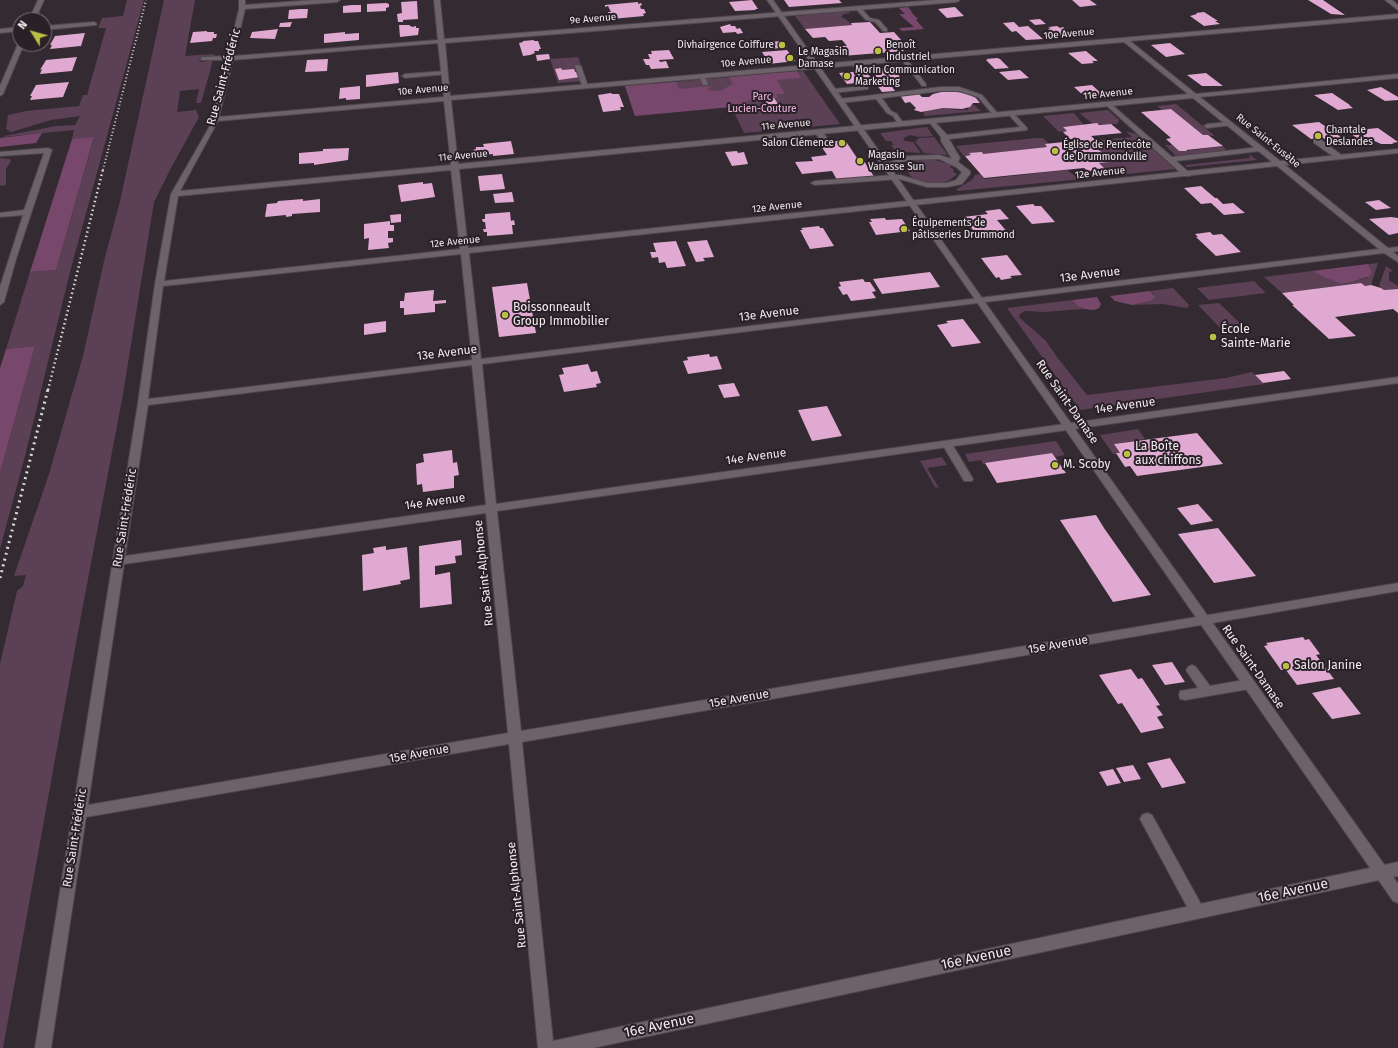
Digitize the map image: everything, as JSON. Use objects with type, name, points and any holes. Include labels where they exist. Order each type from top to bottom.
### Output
[{"type":"street","points":[[36,12],[41,0]]},
{"type":"street","points":[[242,3],[337,0]]},
{"type":"street","name":"Rue Saint-Alphonse","points":[[437,0],[447,98],[466,252],[490,508],[546,1048]]},
{"type":"street","name":"Rue Saint-Damase","points":[[770,0],[1398,896]]},
{"type":"street","name":"9e Avenue","points":[[203,59],[957,0]]},
{"type":"street","points":[[1388,0],[1398,8]]},
{"type":"street","name":"Rue Saint-Frédéric","points":[[43,1048],[143,403],[159,284],[176,194],[178,187],[214,124],[242,3]]},
{"type":"street","points":[[858,8],[868,19],[877,21],[885,30]]},
{"type":"street","name":"10e Avenue","points":[[215,119],[1398,16]]},
{"type":"street","points":[[52,27],[94,24]]},
{"type":"street","points":[[0,31],[12,30]]},
{"type":"street","name":"Rue Saint-Eusèbe","points":[[1124,39],[1398,260]]},
{"type":"street","points":[[0,94],[18,52]]},
{"type":"street","points":[[903,58],[924,85]]},
{"type":"street","points":[[854,63],[859,70]]},
{"type":"street","points":[[578,66],[585,86]]},
{"type":"street","points":[[405,76],[445,73]]},
{"type":"street","points":[[702,76],[705,84]]},
{"type":"street","name":"11e Avenue","points":[[176,194],[1398,76]]},
{"type":"street","points":[[833,91],[866,88]]},
{"type":"street","points":[[840,101],[941,89],[959,89],[980,96],[996,115]]},
{"type":"street","points":[[878,97],[889,112],[895,115],[901,124]]},
{"type":"street","points":[[1109,104],[1187,174]]},
{"type":"street","points":[[945,137],[1026,129],[1011,114]]},
{"type":"street","points":[[931,121],[945,137],[956,159],[954,162]]},
{"type":"street","points":[[1207,126],[1230,124]]},
{"type":"street","points":[[819,132],[824,140]]},
{"type":"street","points":[[1318,141],[1340,158]]},
{"type":"street","points":[[1170,159],[1260,149]]},
{"type":"street","points":[[0,154],[48,150],[0,302]]},
{"type":"street","name":"12e Avenue","points":[[159,284],[1398,151]]},
{"type":"street","points":[[815,183],[900,177],[927,185],[954,184],[964,178],[966,174],[963,168],[954,162],[939,157],[902,159],[885,165]]},
{"type":"street","points":[[954,184],[952,190],[958,198]]},
{"type":"street","points":[[0,214],[28,212]]},
{"type":"street","name":"13e Avenue","points":[[143,403],[1398,249]]},
{"type":"street","name":"14e Avenue","points":[[118,561],[1398,380]]},
{"type":"street","points":[[947,444],[968,479]]},
{"type":"street","name":"15e Avenue","points":[[79,812],[1398,586]]},
{"type":"street","points":[[1192,670],[1207,691]]},
{"type":"street","points":[[1185,694],[1249,684]]},
{"type":"street","points":[[1147,819],[1197,911]]},
{"type":"street","name":"16e Avenue","points":[[555,1048],[1398,869]]},
{"type":"green space","points":[[127,0],[144,0],[70,272],[25,456],[0,549],[0,473],[35,346],[6,349],[30,272],[56,270],[94,138],[72,139],[74,130],[3,137],[56,126],[75,125],[80,116],[51,120],[11,132],[6,129],[8,115],[26,111],[79,106],[83,95],[87,95],[106,28],[98,28],[102,18],[123,16]]},
{"type":"green space","points":[[164,0],[195,0],[185,56],[214,54],[214,56],[202,57],[199,60],[201,62],[213,60],[201,103],[196,103],[199,89],[180,91],[177,112],[196,110],[199,117],[154,202],[123,394],[78,632],[3,1048],[0,1048],[0,664],[17,591],[23,586],[26,575],[14,576],[49,474],[83,356],[104,261],[120,201]]},
{"type":"green space","points":[[849,11],[850,13],[844,14],[841,17],[852,25],[805,29],[795,16]]},
{"type":"green space","points":[[578,57],[587,81],[558,83],[550,59]]},
{"type":"green space","name":"Parc Lucien-Couture","points":[[803,71],[840,124],[744,133],[730,104],[634,113],[625,86]]},
{"type":"green space","points":[[973,104],[981,111],[925,116],[923,113],[927,110],[943,108],[968,110],[968,108]]},
{"type":"green space","points":[[1176,104],[1215,136],[1203,135],[1171,109],[1162,110],[1157,106]]},
{"type":"green space","points":[[1108,110],[1119,120],[1117,124],[1093,124],[1079,113]]},
{"type":"green space","points":[[1074,113],[1084,125],[1063,127],[1067,131],[1059,132],[1043,116]]},
{"type":"green space","points":[[927,127],[933,136],[918,137],[910,135],[903,138],[905,141],[913,142],[921,153],[904,152],[894,149],[891,145],[894,145],[891,141],[886,141],[880,133]]},
{"type":"green space","points":[[1126,131],[1136,134],[1175,169],[1088,178],[1082,173],[1105,170],[1099,163],[1109,162],[1103,153],[1094,147],[1104,145],[1099,140],[1132,137]]},
{"type":"green space","points":[[934,137],[948,155],[924,153],[915,142],[919,138]]},
{"type":"green space","points":[[1043,138],[1049,144],[1045,144],[1047,147],[983,154],[970,153],[971,155],[964,156],[956,146]]},
{"type":"green space","points":[[1165,145],[1172,145],[1179,151],[1223,146],[1227,151],[1176,156]]},
{"type":"green space","points":[[1249,154],[1257,160],[1187,167],[1185,165],[1250,158]]},
{"type":"green space","points":[[0,158],[10,159],[11,161],[6,169],[6,185],[0,186]]},
{"type":"green space","points":[[926,159],[951,165],[950,167],[953,169],[954,173],[957,173],[948,181],[941,183],[923,182],[912,178],[905,168],[913,162]]},
{"type":"green space","points":[[1067,170],[1072,174],[1079,173],[1083,179],[957,191],[957,189],[972,180],[975,175],[980,174],[984,179]]},
{"type":"green space","points":[[1378,263],[1371,285],[1365,286],[1361,283],[1282,293],[1264,277],[1312,271],[1341,284],[1367,278],[1372,271],[1368,264]]},
{"type":"green space","points":[[1386,266],[1393,271],[1389,272],[1389,280],[1398,286],[1398,289],[1384,290],[1379,286]]},
{"type":"green space","points":[[1254,281],[1266,293],[1209,300],[1197,288]]},
{"type":"green space","points":[[1173,288],[1189,305],[1187,308],[1162,304],[1132,305],[1150,301],[1153,293],[1150,291]]},
{"type":"green space","points":[[1072,300],[1084,309],[1044,312],[1025,311],[1020,314],[1019,317],[1046,341],[1087,395],[1226,378],[1252,372],[1264,384],[1080,410],[1007,308]]},
{"type":"green space","points":[[1219,303],[1245,328],[1223,331],[1198,305]]},
{"type":"green space","points":[[1138,429],[1145,439],[1114,444],[1120,453],[1113,454],[1100,435]]},
{"type":"green space","points":[[1056,441],[1065,455],[1055,457],[1052,453],[983,464],[981,460],[969,462],[965,454]]},
{"type":"green space","points":[[942,457],[947,465],[927,468],[939,488],[935,487],[920,461]]},
{"type":"shaded area","points":[[908,7],[924,29],[902,31],[899,28],[914,27],[899,14],[905,14],[899,8]]},
{"type":"shaded area","points":[[797,71],[801,78],[777,80],[785,94],[776,94],[778,98],[753,99],[747,101],[748,104],[732,107],[635,116],[625,86],[676,82],[679,89],[710,86],[708,90],[720,91],[733,84],[729,77]]},
{"type":"shaded area","points":[[42,133],[36,143],[0,147],[0,138]]},
{"type":"shaded area","points":[[94,137],[56,270],[30,272],[72,139]]},
{"type":"shaded area","points":[[1368,264],[1372,271],[1370,276],[1341,284],[1312,271]]},
{"type":"shaded area","points":[[1150,291],[1155,297],[1150,301],[1132,305],[1115,301],[1110,296]]},
{"type":"shaded area","points":[[1097,297],[1101,304],[1099,308],[1094,310],[1084,309],[1072,300]]},
{"type":"shaded area","points":[[35,346],[0,473],[0,368],[6,349]]},
{"type":"building","points":[[752,0],[758,9],[735,11],[729,2]]},
{"type":"building","points":[[784,0],[839,0],[842,3],[789,7]]},
{"type":"building","points":[[1072,0],[1090,0],[1097,5],[1080,7]]},
{"type":"building","points":[[1308,0],[1323,0],[1345,15],[1331,14]]},
{"type":"building","points":[[417,1],[418,19],[403,20],[403,22],[398,22],[397,14],[402,13],[401,2]]},
{"type":"building","points":[[638,2],[638,4],[641,3],[641,9],[644,9],[646,13],[643,14],[644,16],[612,19],[607,14],[609,14],[608,12],[611,12],[608,6],[605,7],[605,5]]},
{"type":"building","points":[[367,4],[389,4],[389,7],[386,8],[386,11],[367,12]]},
{"type":"building","points":[[361,5],[361,12],[343,13],[343,6]]},
{"type":"building","points":[[955,7],[964,16],[947,18],[938,9]]},
{"type":"building","points":[[308,9],[307,18],[288,19],[289,10]]},
{"type":"building","points":[[1204,12],[1220,24],[1204,26],[1190,16],[1197,14],[1196,13]]},
{"type":"building","points":[[1040,19],[1046,24],[1035,25],[1029,20]]},
{"type":"building","points":[[292,22],[290,27],[279,27],[280,23]]},
{"type":"building","points":[[870,22],[880,33],[894,32],[903,42],[896,42],[904,51],[830,57],[825,50],[838,49],[835,46],[847,46],[842,40],[829,41],[825,37],[813,38],[805,29],[852,25],[851,23]]},
{"type":"building","points":[[1014,22],[1019,27],[1028,26],[1043,39],[1026,40],[1016,31],[1012,32],[1003,23]]},
{"type":"building","points":[[730,24],[731,26],[735,26],[737,29],[740,28],[743,33],[723,33],[720,27]]},
{"type":"building","points":[[399,25],[409,25],[412,27],[416,26],[416,28],[419,28],[418,35],[400,37]]},
{"type":"building","points":[[1057,26],[1060,28],[1063,27],[1074,36],[1059,38],[1048,29],[1051,28],[1048,27]]},
{"type":"building","points":[[278,29],[275,39],[250,38],[252,32]]},
{"type":"building","points":[[207,31],[217,34],[216,38],[213,38],[212,41],[190,43],[193,32]]},
{"type":"building","points":[[345,32],[345,34],[359,33],[359,40],[324,43],[324,34]]},
{"type":"building","points":[[85,33],[81,46],[52,49],[52,41],[55,36]]},
{"type":"building","points":[[534,40],[538,41],[541,49],[539,49],[539,51],[534,51],[535,53],[530,55],[523,56],[519,43]]},
{"type":"building","points":[[782,41],[787,47],[763,50],[758,43]]},
{"type":"building","points":[[1170,43],[1185,54],[1166,57],[1151,45]]},
{"type":"building","points":[[669,50],[674,59],[659,60],[660,62],[666,61],[669,68],[651,69],[649,65],[646,65],[643,59],[650,59],[648,54],[652,54],[651,51]]},
{"type":"building","points":[[787,50],[795,61],[769,64],[762,52]]},
{"type":"building","points":[[1086,51],[1098,61],[1092,61],[1094,63],[1082,64],[1068,53]]},
{"type":"building","points":[[549,54],[550,59],[537,61],[536,55]]},
{"type":"building","points":[[77,57],[72,71],[40,74],[42,69],[40,70],[46,60]]},
{"type":"building","points":[[997,58],[1009,68],[995,69],[986,60]]},
{"type":"building","points":[[328,59],[327,71],[305,72],[307,60]]},
{"type":"building","points":[[561,68],[562,70],[574,69],[575,72],[578,72],[580,77],[559,80],[555,69]]},
{"type":"building","points":[[878,68],[891,69],[902,79],[880,81],[874,74],[877,73],[875,70],[879,70]]},
{"type":"building","points":[[1020,70],[1029,78],[1008,80],[999,72]]},
{"type":"building","points":[[865,71],[874,81],[847,84],[839,73]]},
{"type":"building","points":[[398,72],[399,83],[366,87],[366,75]]},
{"type":"building","points":[[1206,73],[1223,86],[1202,86],[1187,75]]},
{"type":"building","points":[[69,82],[63,97],[30,100],[32,96],[30,96],[36,85]]},
{"type":"building","points":[[890,84],[895,91],[882,92],[877,85]]},
{"type":"building","points":[[1092,85],[1103,95],[1085,97],[1074,87]]},
{"type":"building","points":[[360,86],[360,99],[339,99],[340,88]]},
{"type":"building","points":[[1381,87],[1398,97],[1398,100],[1385,101],[1367,90]]},
{"type":"building","points":[[945,91],[967,93],[976,98],[980,103],[973,103],[970,107],[962,109],[943,108],[921,112],[914,110],[916,108],[910,102],[905,103],[900,95],[919,94],[922,97],[929,97],[933,94]]},
{"type":"building","points":[[611,93],[619,94],[624,107],[620,107],[621,110],[603,112],[598,95]]},
{"type":"building","points":[[1332,93],[1353,108],[1338,110],[1314,95]]},
{"type":"building","points":[[774,98],[778,104],[767,105],[763,99]]},
{"type":"building","points":[[1171,109],[1203,135],[1208,135],[1223,146],[1179,151],[1166,139],[1171,138],[1141,112]]},
{"type":"building","points":[[1319,122],[1351,144],[1334,146],[1322,137],[1311,139],[1292,125]]},
{"type":"building","name":"Église de Pentecôte de Drummondville","points":[[1097,123],[1099,125],[1111,124],[1122,133],[1091,136],[1100,144],[1091,145],[1109,159],[1110,162],[1099,163],[1106,170],[1088,171],[1084,168],[984,178],[965,156],[971,155],[969,153],[982,152],[983,154],[1047,147],[1045,144],[1072,141],[1076,145],[1079,145],[1063,132],[1067,131],[1063,127]]},
{"type":"building","points":[[1378,128],[1398,142],[1392,143],[1394,144],[1381,144],[1366,137],[1357,138],[1347,131]]},
{"type":"building","points":[[845,140],[857,158],[862,158],[875,178],[837,180],[832,171],[802,174],[795,162],[813,161],[811,157],[827,155],[819,143]]},
{"type":"building","points":[[511,141],[514,154],[477,156],[477,153],[473,154],[473,150],[476,149],[476,147],[484,147],[483,144]]},
{"type":"building","points":[[349,148],[348,160],[314,165],[314,163],[299,164],[299,153],[323,151],[323,149]]},
{"type":"building","points":[[737,151],[738,153],[744,152],[748,164],[732,166],[725,152]]},
{"type":"building","points":[[502,174],[505,189],[480,191],[478,176]]},
{"type":"building","points":[[423,182],[423,184],[432,183],[435,197],[401,202],[398,185]]},
{"type":"building","points":[[1201,186],[1223,204],[1233,203],[1245,213],[1224,215],[1211,203],[1201,204],[1184,188]]},
{"type":"building","points":[[512,192],[514,202],[495,203],[493,194]]},
{"type":"building","points":[[303,199],[303,201],[320,199],[320,212],[292,214],[292,216],[286,217],[286,215],[265,217],[267,204],[277,203],[278,201]]},
{"type":"building","points":[[1379,200],[1391,208],[1376,210],[1365,202]]},
{"type":"building","points":[[1033,204],[1035,206],[1041,206],[1055,222],[1032,224],[1016,206]]},
{"type":"building","points":[[1000,209],[1009,219],[997,220],[1009,234],[984,237],[978,230],[973,230],[963,217],[988,214],[985,211]]},
{"type":"building","points":[[510,212],[511,221],[514,220],[515,225],[512,225],[513,234],[487,236],[487,232],[484,232],[483,229],[486,229],[485,222],[483,222],[482,219],[485,219],[485,214]]},
{"type":"building","points":[[401,214],[401,222],[391,223],[390,215]]},
{"type":"building","points":[[1391,217],[1398,218],[1398,233],[1389,235],[1369,219]]},
{"type":"building","points":[[885,218],[886,220],[902,219],[910,231],[876,235],[869,222],[872,222],[870,219]]},
{"type":"building","points":[[390,221],[390,225],[394,225],[394,231],[388,231],[388,238],[393,238],[393,242],[388,243],[389,248],[368,250],[369,238],[364,239],[364,224]]},
{"type":"building","points":[[819,226],[820,228],[823,228],[834,246],[810,249],[800,230],[803,230],[801,228]]},
{"type":"building","points":[[1210,232],[1213,235],[1222,234],[1241,252],[1216,256],[1196,237],[1198,237],[1195,234]]},
{"type":"building","points":[[707,240],[714,257],[703,258],[705,261],[696,262],[687,242]]},
{"type":"building","points":[[676,241],[686,266],[667,268],[665,262],[659,263],[658,257],[652,258],[650,252],[656,252],[653,243]]},
{"type":"building","points":[[1007,255],[1022,275],[1010,276],[1012,278],[1001,280],[999,277],[996,278],[981,258]]},
{"type":"building","points":[[930,272],[940,287],[882,294],[873,279]]},
{"type":"building","points":[[863,279],[865,282],[870,282],[876,291],[872,292],[876,298],[851,301],[847,294],[843,295],[838,287],[841,286],[839,282]]},
{"type":"building","points":[[527,283],[536,333],[499,337],[492,287]]},
{"type":"building","points":[[1361,283],[1365,286],[1371,285],[1384,290],[1398,289],[1398,313],[1393,309],[1335,317],[1356,336],[1329,339],[1292,305],[1294,305],[1282,293]]},
{"type":"building","points":[[434,290],[433,301],[446,300],[446,303],[435,304],[435,312],[404,315],[404,308],[400,308],[400,301],[404,301],[405,293]]},
{"type":"building","points":[[963,319],[981,343],[952,347],[937,325],[948,323],[946,321]]},
{"type":"building","points":[[386,321],[386,332],[364,335],[364,324]]},
{"type":"building","points":[[709,354],[710,357],[717,356],[722,369],[688,374],[683,361],[688,360],[687,357]]},
{"type":"building","points":[[588,364],[591,372],[597,371],[601,383],[596,384],[597,387],[564,392],[559,375],[564,374],[562,368]]},
{"type":"building","points":[[1284,371],[1291,379],[1263,383],[1255,375]]},
{"type":"building","points":[[734,383],[740,396],[724,398],[718,385]]},
{"type":"building","points":[[827,406],[842,436],[812,441],[798,410]]},
{"type":"building","points":[[1197,433],[1223,464],[1137,476],[1130,466],[1125,467],[1116,453],[1120,453],[1114,444]]},
{"type":"building","points":[[452,450],[453,463],[457,462],[459,475],[454,476],[454,488],[423,492],[422,484],[417,485],[416,464],[424,462],[423,454]]},
{"type":"building","points":[[1052,453],[1066,473],[997,483],[985,463]]},
{"type":"building","points":[[1198,504],[1213,521],[1191,525],[1177,508]]},
{"type":"building","points":[[1096,515],[1151,595],[1113,602],[1060,520]]},
{"type":"building","points":[[1218,528],[1256,576],[1214,583],[1178,534]]},
{"type":"building","points":[[461,540],[462,555],[455,556],[456,563],[435,566],[435,575],[450,572],[452,604],[420,608],[419,546]]},
{"type":"building","points":[[386,546],[386,550],[407,547],[410,579],[400,581],[401,584],[363,591],[362,555],[374,553],[373,548]]},
{"type":"building","points":[[1303,637],[1305,640],[1309,639],[1320,654],[1316,655],[1334,679],[1297,685],[1286,670],[1281,670],[1264,646],[1268,645],[1266,643]]},
{"type":"building","points":[[1172,662],[1185,682],[1165,685],[1152,665]]},
{"type":"building","points":[[1131,669],[1138,679],[1142,678],[1160,705],[1156,706],[1163,715],[1157,717],[1164,728],[1141,733],[1122,703],[1118,704],[1099,675]]},
{"type":"building","points":[[1340,687],[1361,714],[1332,719],[1312,693]]},
{"type":"building","points":[[1170,758],[1186,783],[1162,788],[1147,763]]},
{"type":"building","points":[[1133,765],[1141,779],[1124,782],[1116,768]]},
{"type":"building","points":[[1113,769],[1121,783],[1107,786],[1099,772]]},
{"type":"railway","points":[[103,170],[146,0]]},
{"type":"railway","points":[[48,390],[103,169]]},
{"type":"railway","points":[[0,578],[48,389]]},
{"type":"place","name":"Divhairgence Coiffure","points":[[782,45]]},
{"type":"place","name":"Benoît Industriel","points":[[878,51]]},
{"type":"place","name":"Le Magasin Damase","points":[[790,58]]},
{"type":"place","name":"Morin Communication Marketing","points":[[847,76]]},
{"type":"place","name":"Chantale Deslandes","points":[[1318,136]]},
{"type":"place","name":"Salon Clémence","points":[[842,143]]},
{"type":"place","name":"Église de Pentecôte de Drummondville","points":[[1055,151]]},
{"type":"place","name":"Magasin Vanasse Sun","points":[[860,161]]},
{"type":"place","name":"Équipements de pâtisseries Drummond","points":[[904,229]]},
{"type":"place","name":"Boissonneault Group Immobilier","points":[[505,315]]},
{"type":"place","name":"École Sainte-Marie","points":[[1213,337]]},
{"type":"place","name":"La Boîte aux chiffons","points":[[1127,454]]},
{"type":"place","name":"M. Scoby","points":[[1055,465]]},
{"type":"place","name":"Salon Janine","points":[[1286,666]]}]
